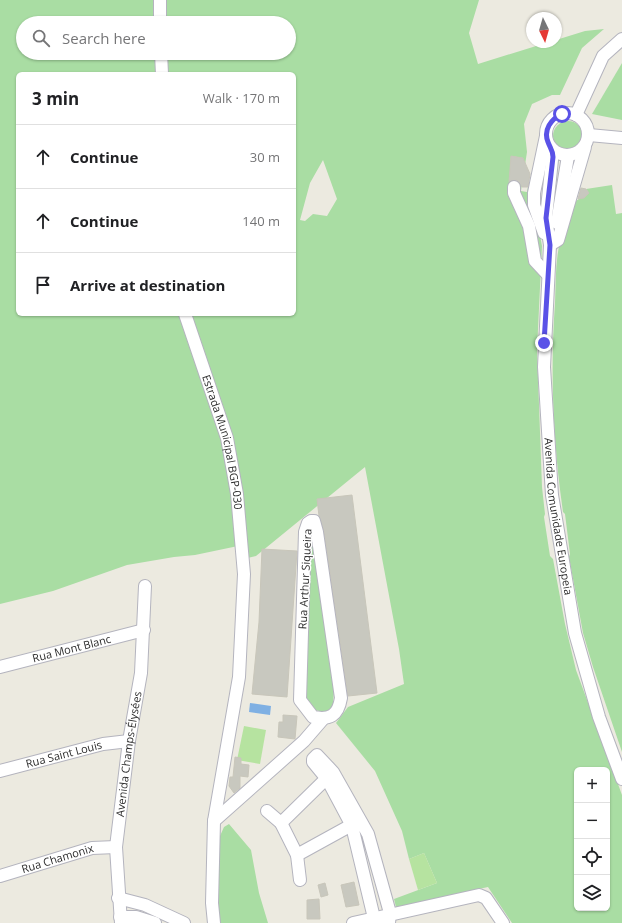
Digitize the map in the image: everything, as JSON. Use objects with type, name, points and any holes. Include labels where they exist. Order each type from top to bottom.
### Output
[{"type":"street","points":[[160,0],[160,16]]},
{"type":"street","points":[[576,115],[603,56],[622,39]]},
{"type":"street","points":[[161,60],[162,72]]},
{"type":"street","points":[[550,245],[558,240],[587,141],[585,123],[576,115],[562,114],[556,117],[547,128],[547,140],[558,154]]},
{"type":"street","name":"Avenida Comunidade Europeia","points":[[546,135],[534,193],[534,205],[542,218],[550,245]]},
{"type":"street","points":[[540,166],[558,154],[576,154],[587,141],[622,138]]},
{"type":"street","name":"Avenida Comunidade Europeia","points":[[542,218],[558,154]]},
{"type":"street","name":"Avenida Comunidade Europeia","points":[[558,154],[556,227],[550,245],[544,367],[548,449],[555,517],[575,633],[599,717],[622,779]]},
{"type":"street","points":[[514,187],[514,193],[529,226],[535,261],[548,274]]},
{"type":"street","points":[[542,218],[553,221],[556,227]]},
{"type":"street","name":"Estrada Municipal BGP-030","points":[[186,316],[227,438],[237,494],[244,574],[239,677],[214,821]]},
{"type":"street","name":"Rua Arthur Siqueira","points":[[214,821],[304,741],[323,719],[338,711],[340,698],[317,532],[314,521],[311,521],[308,523],[305,532],[300,700],[313,717],[323,719]]},
{"type":"street","name":"Avenida Champs-Élysées","points":[[120,920],[116,847],[129,741],[141,673],[145,586]]},
{"type":"street","name":"Rua Mont Blanc","points":[[0,668],[144,630]]},
{"type":"street","name":"Rua Saint Louis","points":[[0,771],[103,744],[129,741]]},
{"type":"street","points":[[281,823],[330,775],[356,823],[368,834],[390,918]]},
{"type":"street","points":[[267,811],[281,823],[297,856],[300,880]]},
{"type":"street","points":[[214,821],[212,903],[214,923]]},
{"type":"street","points":[[297,856],[356,823]]},
{"type":"street","points":[[356,823],[363,870],[377,920]]},
{"type":"street","name":"Rua Chamonix","points":[[0,876],[92,848],[116,847]]},
{"type":"street","points":[[363,870],[377,866]]},
{"type":"street","points":[[353,923],[390,918],[479,895],[486,898],[503,923]]},
{"type":"street","points":[[118,898],[145,905],[184,923]]},
{"type":"street","points":[[120,920],[136,917],[155,923]]},
{"type":"green space","points":[[0,0],[479,0],[469,33],[478,64],[530,48],[562,48],[562,38],[585,31],[604,29],[582,48],[560,95],[552,95],[532,104],[524,124],[527,152],[521,191],[527,192],[528,187],[531,188],[542,246],[537,350],[544,517],[550,556],[553,559],[565,624],[576,670],[622,795],[622,923],[512,923],[488,887],[396,907],[394,899],[437,883],[424,853],[409,859],[402,831],[375,771],[336,723],[348,707],[404,684],[399,649],[365,467],[256,556],[239,560],[238,546],[195,555],[127,565],[53,591],[0,604]],"holes":[[[511,156],[523,158],[522,164],[520,164],[519,187],[509,186]],[[323,160],[337,199],[327,216],[313,214],[305,221],[300,220],[310,183]]]},
{"type":"green space","points":[[622,63],[622,120],[592,114]]},
{"type":"green space","points":[[568,121],[579,125],[583,136],[579,147],[568,151],[557,147],[553,136],[557,125]]},
{"type":"green space","points":[[612,185],[616,214],[622,213],[622,752],[583,633],[569,557],[570,554],[565,514],[563,512],[553,407],[553,329],[557,257],[560,242],[574,202],[589,193],[586,189]]},
{"type":"green space","points":[[312,535],[315,537],[334,690],[333,705],[330,710],[325,711],[314,709],[303,696]]},
{"type":"green space","points":[[244,726],[266,730],[260,764],[237,760]]},
{"type":"green space","points":[[229,824],[251,850],[259,893],[268,923],[220,923],[217,897],[220,836],[224,827]]},
{"type":"green space","points":[[424,853],[437,883],[418,890],[409,859]]},
{"type":"water","points":[[250,703],[271,706],[270,715],[249,712]]},
{"type":"building","points":[[511,156],[523,158],[530,174],[528,187],[522,187],[517,180],[509,182]]},
{"type":"building","points":[[581,188],[586,189],[589,193],[584,198],[578,199]]},
{"type":"building","points":[[352,495],[377,693],[348,696],[324,531],[319,516],[317,499]]},
{"type":"building","points":[[262,549],[297,551],[287,697],[252,694],[259,622]]},
{"type":"building","points":[[283,715],[297,716],[295,739],[278,737],[279,722],[283,722]]},
{"type":"building","points":[[235,757],[241,758],[241,764],[249,765],[248,777],[240,776],[240,788],[234,793],[229,786],[230,777],[233,777]]},
{"type":"building","points":[[354,882],[359,905],[346,907],[341,885]]},
{"type":"building","points":[[325,883],[328,895],[321,897],[318,885]]},
{"type":"building","points":[[319,899],[320,919],[307,919],[307,900]]},
{"type":"route","points":[[544,343],[550,245],[546,218],[553,157],[553,150],[547,140],[546,135],[547,128],[551,122],[562,114]]}]
